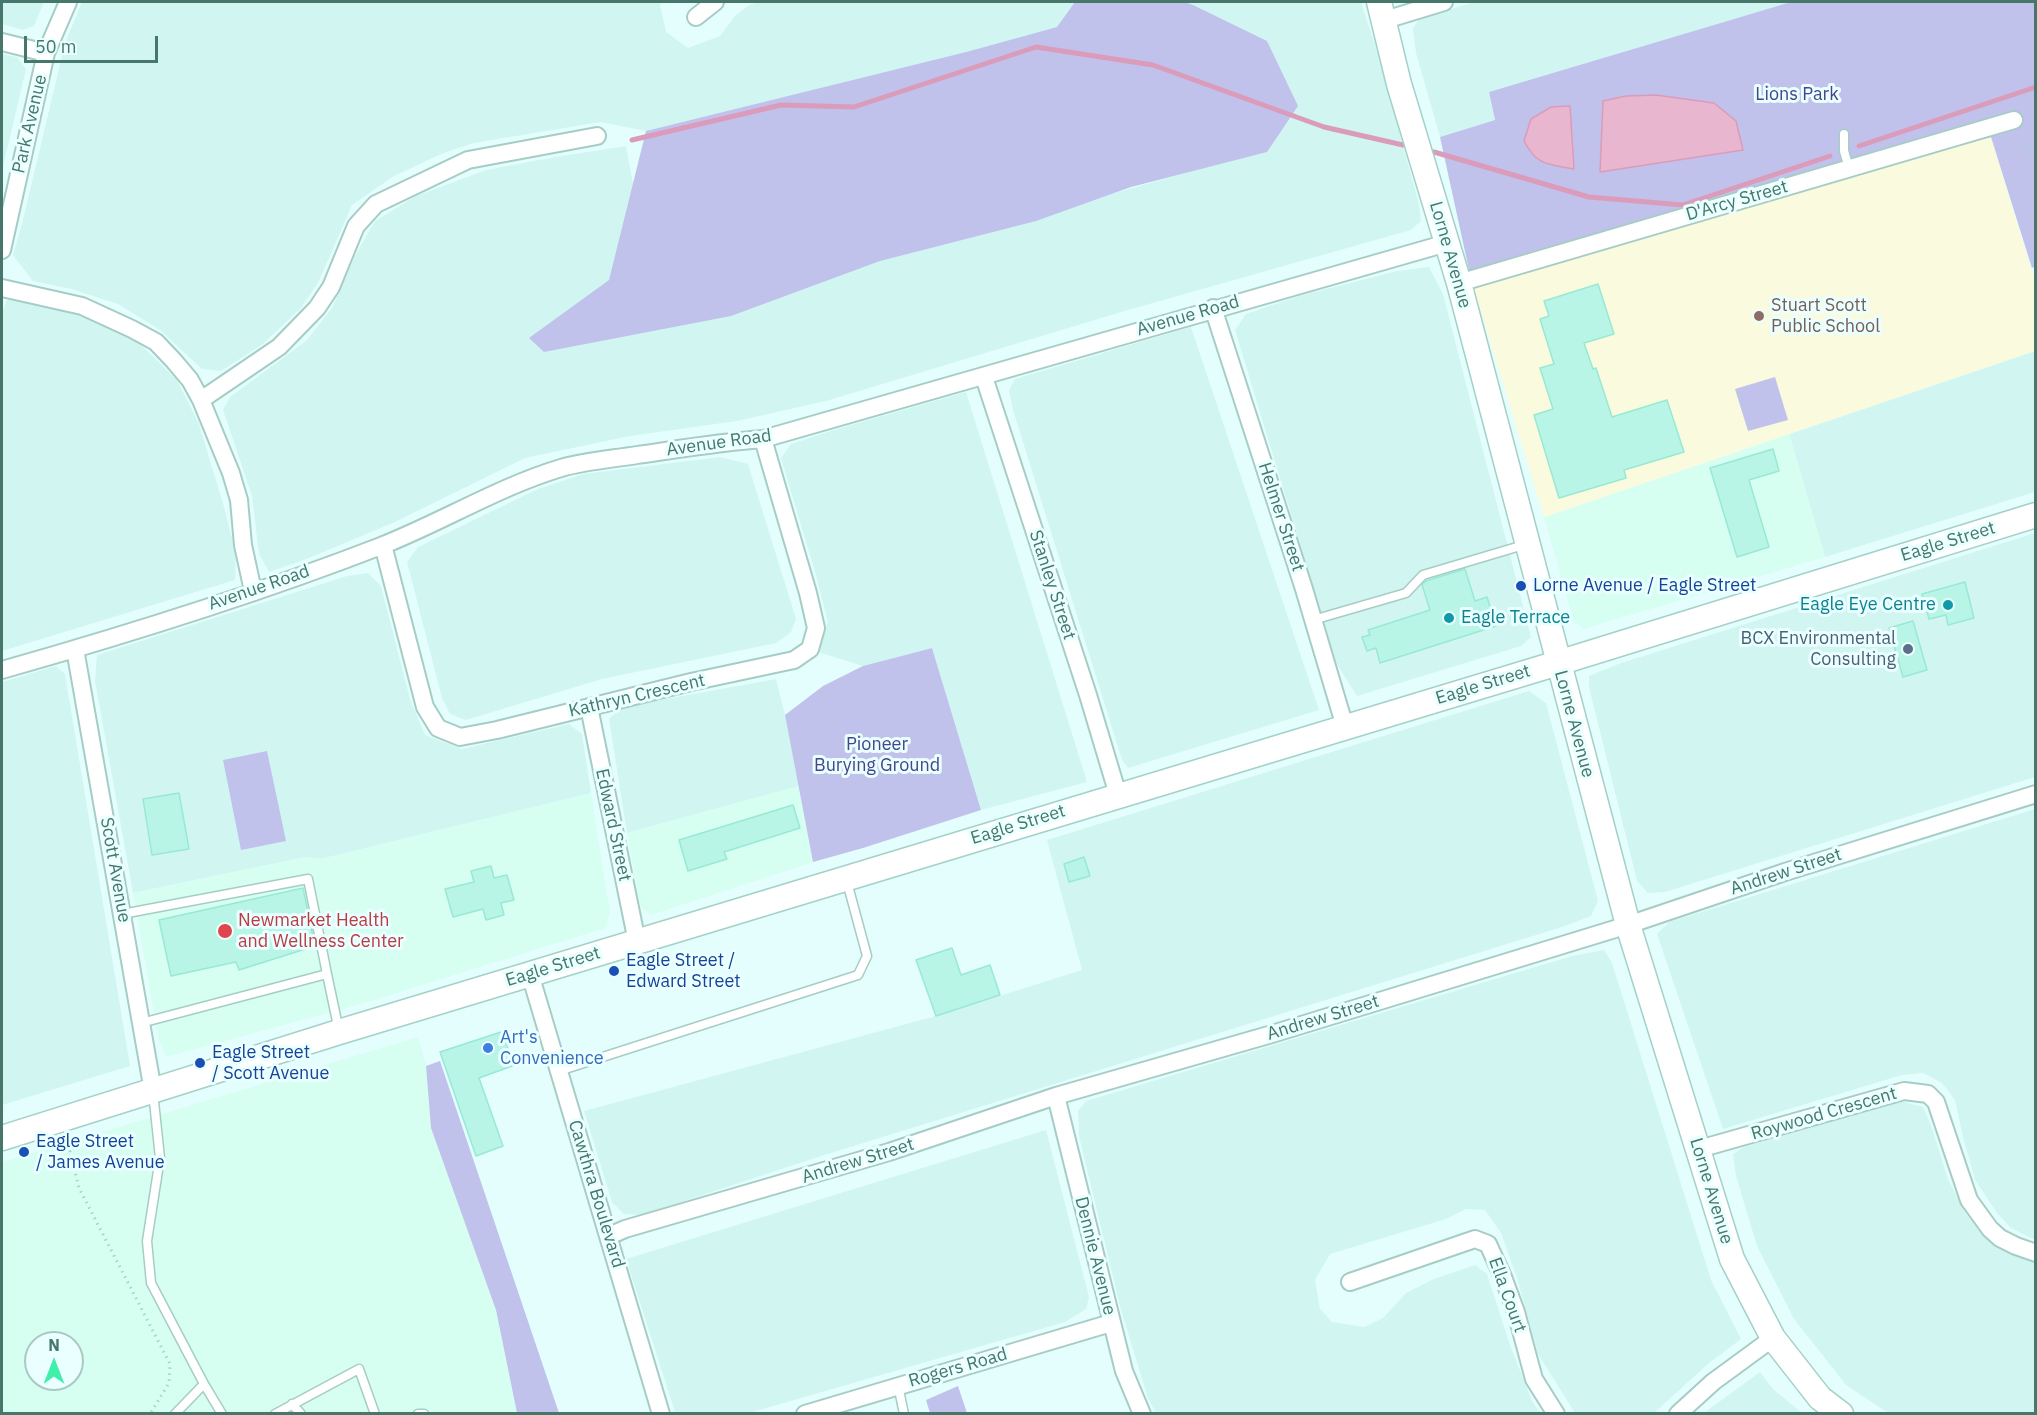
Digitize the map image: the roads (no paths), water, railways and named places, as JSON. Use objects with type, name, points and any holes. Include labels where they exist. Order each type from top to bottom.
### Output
[{"type":"main road","name":"Lorne Avenue","points":[[1382,10],[1399,84],[1459,282],[1628,925],[1732,1259],[1773,1338],[1820,1398],[1841,1413]]},
{"type":"main road","name":"Eagle Street","points":[[2,1138],[339,1032],[1558,663],[2036,515]]},
{"type":"street","name":"Park Avenue","points":[[2,250],[46,54],[68,2]]},
{"type":"street","points":[[696,17],[715,2]]},
{"type":"street","points":[[1382,10],[1444,2]]},
{"type":"street","points":[[2,42],[46,54]]},
{"type":"street","name":"D'Arcy Street","points":[[1459,282],[2014,120]]},
{"type":"street","points":[[201,400],[279,347],[317,308],[331,287],[357,226],[376,204],[468,160],[597,136]]},
{"type":"street","name":"Avenue Road","points":[[2,670],[75,650],[383,545],[507,488],[561,468],[647,453],[763,440],[1213,308],[1448,243]]},
{"type":"street","points":[[2,288],[82,306],[132,329],[156,342],[190,381],[201,400],[231,472],[239,500],[243,545],[253,591]]},
{"type":"street","name":"Helmer Street","points":[[1213,308],[1345,727]]},
{"type":"street","name":"Stanley Street","points":[[984,377],[1088,695],[1118,795]]},
{"type":"street","name":"Kathryn Crescent","points":[[383,545],[425,707],[438,728],[460,737],[794,660],[810,650],[816,628],[763,440]]},
{"type":"street","name":"Scott Avenue","points":[[75,650],[153,1090]]},
{"type":"street","name":"Edward Street","points":[[589,707],[637,942]]},
{"type":"street","name":"Andrew Street","points":[[609,1236],[625,1229],[889,1152],[1056,1096],[1272,1034],[1628,925],[1785,872],[2036,794]]},
{"type":"street","name":"Cawthra Boulevard","points":[[530,974],[661,1413]]},
{"type":"street","name":"Roywood Crescent","points":[[1699,1149],[1904,1091],[1928,1094],[1936,1102],[1969,1200],[1995,1233],[2016,1246],[2036,1253]]},
{"type":"street","name":"Dennie Avenue","points":[[1056,1096],[1124,1371],[1142,1413]]},
{"type":"street","name":"Ella Court","points":[[1350,1282],[1474,1239],[1488,1244],[1516,1312],[1534,1379],[1556,1413]]},
{"type":"street","name":"Rogers Road","points":[[806,1413],[1111,1323]]},
{"type":"street","points":[[1678,1413],[1713,1382],[1773,1338]]},
{"type":"lane","points":[[1844,134],[1844,151],[1849,168]]},
{"type":"lane","points":[[1313,620],[1406,593],[1423,575],[1527,544]]},
{"type":"lane","points":[[559,1071],[858,975],[867,956],[846,878]]},
{"type":"lane","points":[[122,914],[308,879],[339,1032]]},
{"type":"lane","points":[[141,1023],[327,974]]},
{"type":"lane","points":[[153,1090],[159,1158],[147,1241],[151,1284],[222,1413]]},
{"type":"lane","points":[[274,1413],[359,1369],[375,1413]]},
{"type":"lane","points":[[175,1413],[204,1384]]},
{"type":"lane","points":[[898,1385],[904,1413]]},
{"type":"lane","points":[[292,1404],[301,1413]]},
{"type":"lane","points":[[418,1413],[424,1413]]},
{"type":"waterway","points":[[632,140],[781,105],[854,107],[1036,47],[1153,65],[1324,127],[1403,145]]},
{"type":"waterway","points":[[1859,146],[2036,87]]},
{"type":"waterway","points":[[1434,152],[1589,197],[1683,205],[1830,156]]},
{"type":"place","name":"Stuart Scott Public School","points":[[1759,316]]},
{"type":"place","name":"Lorne Avenue / Eagle Street","points":[[1521,586]]},
{"type":"place","name":"Eagle Eye Centre","points":[[1948,605]]},
{"type":"place","name":"Eagle Terrace","points":[[1449,618]]},
{"type":"place","name":"BCX Environmental Consulting","points":[[1908,649]]},
{"type":"place","name":"Newmarket Health and Wellness Center","points":[[225,931]]},
{"type":"place","name":"Eagle Street / Edward Street","points":[[614,971]]},
{"type":"place","name":"Art's Convenience","points":[[488,1048]]},
{"type":"place","name":"Eagle Street / Scott Avenue","points":[[200,1063]]},
{"type":"place","name":"Eagle Street / James Avenue","points":[[24,1152]]},
{"type":"park label","name":"Lions Park","points":[[1797,95]]},
{"type":"park label","name":"Pioneer Burying Ground","points":[[877,756]]}]
